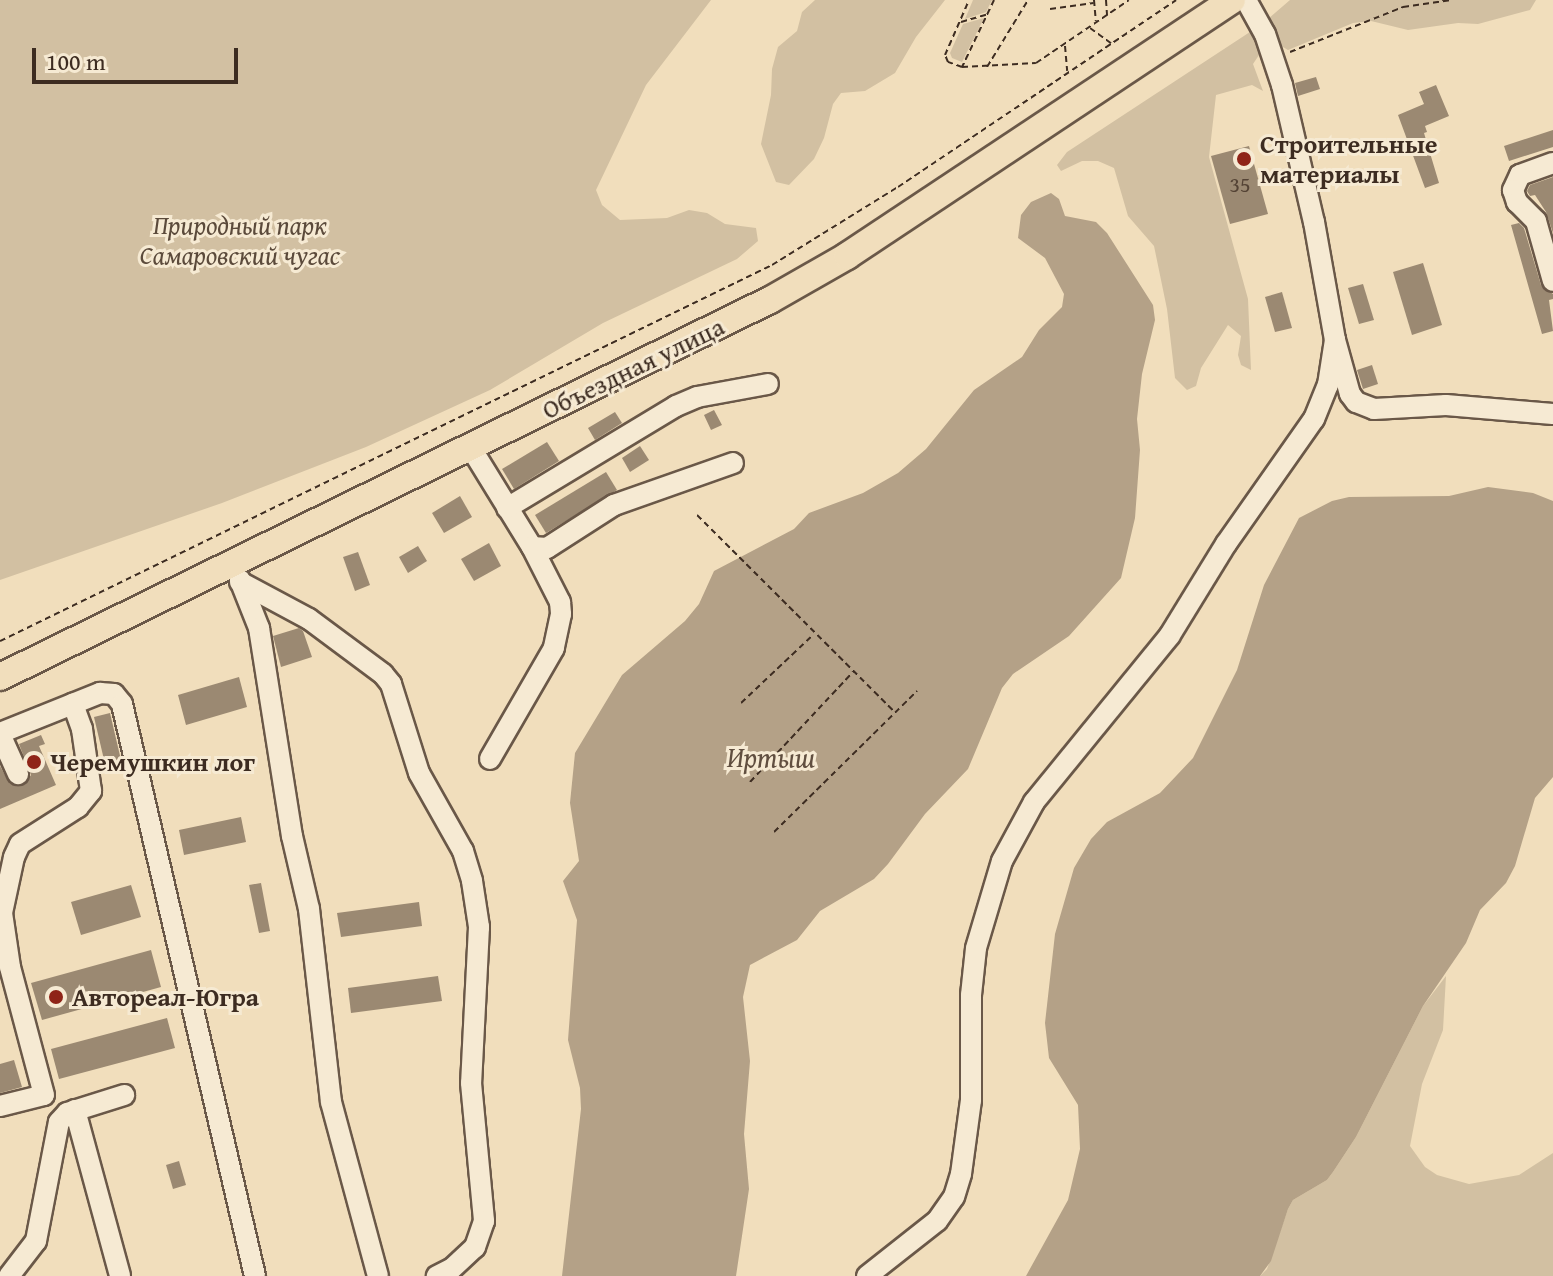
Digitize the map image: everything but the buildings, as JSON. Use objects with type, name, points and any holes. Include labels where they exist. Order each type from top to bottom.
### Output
[{"type":"main road","name":"Объездная улица","points":[[0,677],[233,565],[801,265],[1203,0]]},
{"type":"main road","name":"Объездная улица","points":[[467,441],[808,279],[1232,0]]},
{"type":"main road","name":"Объездная улица","points":[[0,659],[233,565]]},
{"type":"lane","points":[[1246,0],[1274,58],[1314,222],[1335,340],[1350,394],[1365,407],[1480,406],[1553,414]]},
{"type":"lane","points":[[1553,163],[1520,175],[1513,183],[1517,202],[1536,221],[1553,281]]},
{"type":"lane","points":[[867,1276],[937,1221],[954,1197],[961,1174],[971,1100],[971,995],[976,948],[1002,861],[1034,802],[1170,635],[1232,535],[1314,419],[1328,385],[1335,340]]},
{"type":"lane","points":[[507,508],[676,406],[697,397],[768,384]]},
{"type":"lane","points":[[467,441],[532,547],[560,602],[559,630],[554,648],[490,759]]},
{"type":"lane","points":[[532,547],[547,548],[614,505],[733,463]]},
{"type":"lane","points":[[233,565],[259,628],[292,836],[309,909],[331,1102],[380,1271]]},
{"type":"lane","points":[[233,565],[383,674],[391,684],[419,773],[463,851],[472,881],[479,927],[471,1083],[484,1221],[475,1247],[451,1269],[437,1276]]},
{"type":"lane","points":[[18,774],[0,734],[108,693],[122,704],[255,1276]]},
{"type":"lane","points":[[0,1106],[44,1095],[5,968],[2,913],[14,857],[20,844],[78,807],[91,791],[82,729],[73,704]]},
{"type":"lane","points":[[9,1276],[36,1241],[59,1122],[75,1110],[124,1095]]},
{"type":"lane","points":[[75,1110],[120,1276]]},
{"type":"path","points":[[969,0],[945,59],[962,67],[986,68],[1030,65],[1129,0]]},
{"type":"path","points":[[962,67],[994,0]]},
{"type":"path","points":[[986,68],[1028,0]]},
{"type":"path","points":[[1106,0],[1107,15]]},
{"type":"path","points":[[1164,0],[1170,4]]},
{"type":"path","points":[[0,641],[772,265],[849,219],[1176,0]]},
{"type":"path","points":[[1274,58],[1403,7],[1451,0]]},
{"type":"path","points":[[1050,9],[1094,2],[1096,22]]},
{"type":"path","points":[[960,22],[987,14]]},
{"type":"path","points":[[1089,28],[1111,43]]},
{"type":"path","points":[[1064,45],[1067,72]]},
{"type":"path","points":[[697,515],[814,635],[895,712]]},
{"type":"path","points":[[741,703],[814,635]]},
{"type":"path","points":[[750,782],[853,671]]},
{"type":"path","points":[[774,832],[917,691]]},
{"type":"green space","name":"Природный парк Самаровский чугас","points":[[0,0],[711,0],[646,85],[596,190],[602,205],[620,220],[667,218],[689,210],[707,213],[725,224],[756,228],[758,241],[737,259],[603,323],[490,390],[366,447],[222,503],[0,580]]},
{"type":"green space","points":[[815,0],[945,0],[916,37],[895,73],[865,91],[841,93],[833,104],[824,138],[814,159],[789,185],[776,182],[761,144],[778,47],[797,31],[802,12]]},
{"type":"green space","points":[[973,0],[992,0],[986,12],[965,19]]},
{"type":"green space","points":[[1290,0],[1536,0],[1530,10],[1478,24],[1458,23],[1408,30],[1371,21],[1353,23],[1288,50],[1278,44],[1269,18]]},
{"type":"green space","points":[[984,18],[962,62],[952,58],[950,53],[963,24]]},
{"type":"green space","points":[[1253,30],[1261,52],[1253,64],[1263,91],[1252,85],[1216,95],[1209,157],[1248,299],[1251,370],[1241,365],[1238,355],[1241,336],[1228,325],[1201,368],[1196,386],[1187,390],[1175,378],[1167,309],[1154,246],[1128,216],[1114,168],[1098,161],[1082,161],[1061,171],[1057,165],[1067,152]]},
{"type":"green space","points":[[1446,976],[1443,1030],[1422,1084],[1410,1146],[1425,1167],[1437,1175],[1469,1184],[1519,1175],[1553,1153],[1553,1276],[1260,1276],[1267,1269],[1293,1200],[1327,1180],[1333,1172],[1356,1137],[1423,1006]]},
{"type":"water","name":"Иртыш","points":[[1051,193],[1059,199],[1065,216],[1096,222],[1107,233],[1153,305],[1155,320],[1142,374],[1137,419],[1140,450],[1135,518],[1121,578],[1069,636],[1013,674],[1002,688],[968,769],[925,814],[874,879],[820,911],[797,940],[750,965],[743,997],[750,1061],[744,1134],[749,1189],[736,1276],[562,1276],[581,1109],[580,1088],[568,1040],[577,920],[563,881],[579,861],[570,803],[575,753],[622,675],[685,621],[699,604],[714,571],[794,529],[809,513],[863,493],[898,473],[926,449],[974,390],[1022,357],[1039,330],[1062,307],[1064,294],[1045,258],[1018,238],[1021,215],[1031,202]]},
{"type":"water","points":[[1488,487],[1533,493],[1553,501],[1553,777],[1535,798],[1515,866],[1506,883],[1480,910],[1466,943],[1423,1006],[1356,1137],[1333,1172],[1327,1180],[1293,1200],[1271,1261],[1260,1276],[1026,1276],[1068,1200],[1080,1149],[1078,1105],[1049,1058],[1045,1023],[1055,934],[1074,868],[1091,839],[1107,822],[1160,793],[1193,758],[1237,670],[1264,585],[1299,518],[1332,501],[1349,497],[1449,496]]},
{"type":"place","name":"Строительные материалы","points":[[1244,159]]},
{"type":"place","name":"Черемушкин лог","points":[[34,762]]},
{"type":"place","name":"Автореал-Югра","points":[[56,997]]}]
